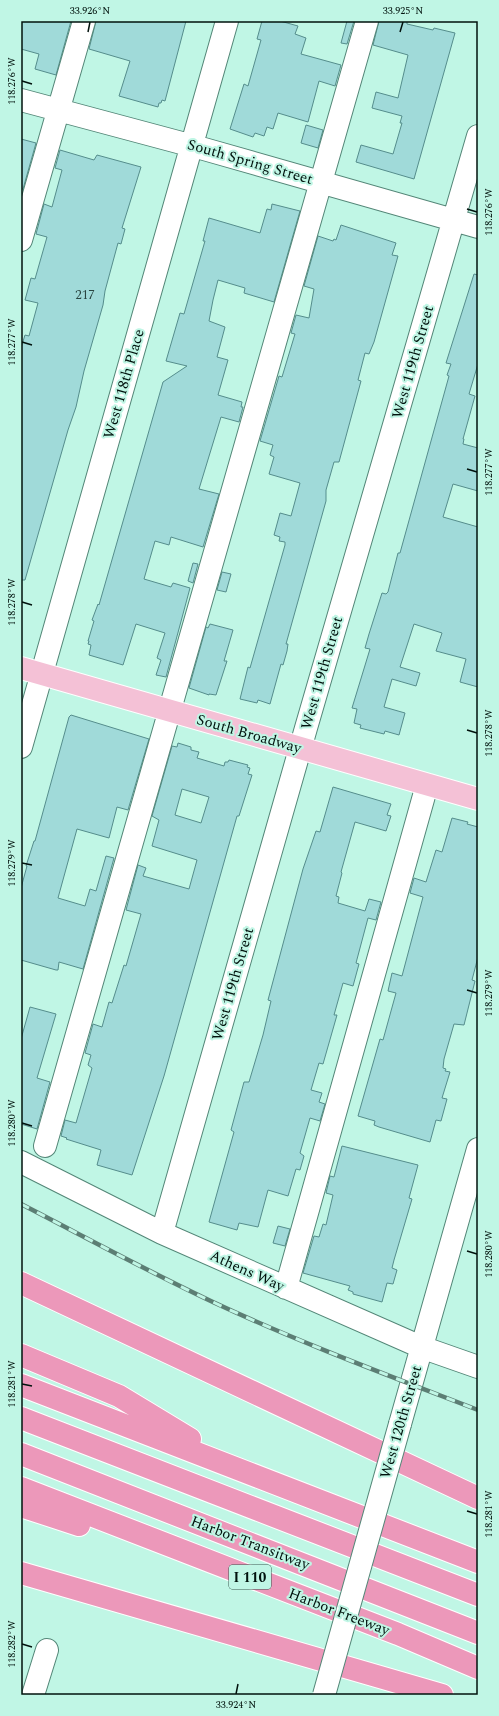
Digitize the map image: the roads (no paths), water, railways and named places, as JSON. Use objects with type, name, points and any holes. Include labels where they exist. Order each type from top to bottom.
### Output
[{"type":"highway","points":[[21,1282],[478,1498]]},
{"type":"highway","points":[[21,1355],[126,1400],[243,1470]]},
{"type":"highway","points":[[21,1385],[478,1562]]},
{"type":"highway","points":[[21,1418],[478,1595]]},
{"type":"highway","name":"Harbor Transitway","points":[[21,1454],[478,1633]]},
{"type":"highway","name":"Harbor Freeway","points":[[21,1488],[398,1634],[478,1668]]},
{"type":"highway","points":[[21,1506],[300,1597]]},
{"type":"highway","points":[[21,1573],[442,1695]]},
{"type":"highway","points":[[21,1578],[123,1602]]},
{"type":"main road","name":"South Broadway","points":[[31,671],[478,799]]},
{"type":"street","points":[[21,240],[84,21]]},
{"type":"street","name":"West 118th Place","points":[[21,747],[31,671],[192,145],[227,21]]},
{"type":"street","points":[[45,1146],[366,21]]},
{"type":"street","name":"South Spring Street","points":[[21,100],[192,145],[478,227]]},
{"type":"street","name":"West 119th Street","points":[[162,1233],[300,749],[478,136]]},
{"type":"street","points":[[286,1288],[427,785]]},
{"type":"street","name":"West 120th Street","points":[[324,1695],[421,1347],[469,1215],[477,1157]]},
{"type":"street","name":"Athens Way","points":[[21,1162],[162,1233],[421,1347],[478,1367]]},
{"type":"street","points":[[33,1695],[47,1650]]},
{"type":"railway","points":[[21,1204],[166,1279],[247,1318],[346,1359],[478,1410]]}]
